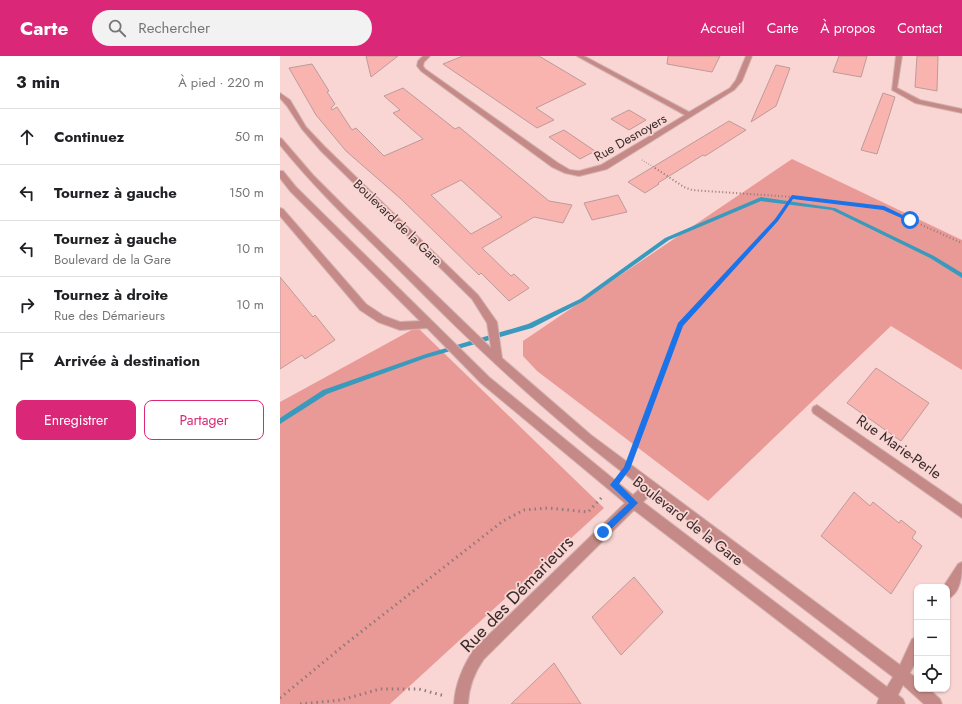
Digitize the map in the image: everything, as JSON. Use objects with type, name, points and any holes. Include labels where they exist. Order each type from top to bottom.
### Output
[{"type":"street","name":"Rue Desnoyers","points":[[427,56],[421,61],[420,66],[423,70],[565,171],[578,174],[588,173],[604,167],[732,89],[739,81],[749,56]]},
{"type":"street","points":[[580,56],[690,115]]},
{"type":"street","points":[[899,56],[894,89],[913,99],[962,111]]},
{"type":"street","name":"Boulevard de la Gare","points":[[280,95],[287,100],[294,114],[304,128],[323,149],[475,297],[492,322],[497,358]]},
{"type":"street","name":"Boulevard de la Gare","points":[[280,140],[341,208],[551,409],[627,469],[914,685]]},
{"type":"street","name":"Boulevard de la Gare","points":[[280,172],[293,189],[485,380],[634,503],[890,701]]},
{"type":"street","points":[[280,211],[363,307],[381,319],[400,326],[428,324]]},
{"type":"street","name":"Rue Marie-Perle","points":[[816,410],[962,512]]},
{"type":"street","name":"Rue des Démarieurs","points":[[461,702],[464,684],[469,668],[479,654],[651,486]]},
{"type":"street","points":[[950,588],[962,568]]},
{"type":"street","points":[[890,701],[914,650]]},
{"type":"street","name":"Boulevard de la Gare","points":[[922,692],[935,704]]},
{"type":"path","points":[[629,152],[684,187],[692,190],[792,197],[884,208],[962,243]]},
{"type":"path","points":[[627,469],[680,325],[776,220],[792,197]]},
{"type":"path","points":[[280,698],[342,646],[503,521],[524,510],[548,508],[588,512],[614,485]]},
{"type":"path","points":[[300,704],[341,700],[380,689],[419,689],[461,702]]},
{"type":"shaded area","points":[[792,159],[962,240],[962,370],[891,326],[708,501],[537,371],[523,356],[523,341]]},
{"type":"shaded area","points":[[417,327],[604,508],[390,704],[280,704],[280,402]]},
{"type":"building","points":[[366,56],[398,56],[371,77]]},
{"type":"building","points":[[463,56],[539,56],[586,84],[536,108],[554,120],[537,128],[443,64]]},
{"type":"building","points":[[668,56],[720,56],[712,72],[667,64]]},
{"type":"building","points":[[839,56],[867,56],[861,77],[833,72]]},
{"type":"building","points":[[917,56],[938,56],[937,91],[915,87]]},
{"type":"building","points":[[312,64],[329,91],[327,92],[335,104],[331,108],[332,110],[337,107],[352,130],[356,128],[384,156],[423,139],[393,113],[400,110],[384,96],[403,88],[455,129],[459,127],[549,201],[572,205],[563,223],[534,217],[482,248],[511,276],[514,274],[529,288],[509,301],[481,273],[479,275],[401,199],[346,151],[316,115],[289,68]],"holes":[[[461,180],[502,217],[471,234],[431,195]]]},
{"type":"building","points":[[776,65],[790,68],[776,106],[751,122]]},
{"type":"building","points":[[883,93],[895,97],[877,154],[861,150]]},
{"type":"building","points":[[629,110],[646,120],[629,130],[611,119]]},
{"type":"building","points":[[729,121],[746,130],[658,183],[659,184],[645,193],[628,182]]},
{"type":"building","points":[[564,130],[595,151],[580,159],[549,137]]},
{"type":"building","points":[[618,195],[627,212],[592,220],[584,203]]},
{"type":"building","points":[[280,277],[313,317],[315,315],[335,340],[305,359],[302,355],[280,369]]},
{"type":"building","points":[[876,368],[929,403],[901,441],[847,403]]},
{"type":"building","points":[[854,492],[870,506],[873,502],[899,523],[901,520],[916,532],[912,538],[922,546],[891,594],[821,536]]},
{"type":"building","points":[[634,577],[663,612],[621,655],[592,617]]},
{"type":"building","points":[[554,663],[581,704],[511,704]]},
{"type":"waterway","points":[[280,421],[325,392],[426,356],[530,326],[582,300],[667,239],[761,199],[833,209],[932,257],[962,276]]},
{"type":"route","points":[[603,532],[634,503],[614,485],[627,469],[680,325],[776,220],[792,197],[884,208],[910,220]]}]
